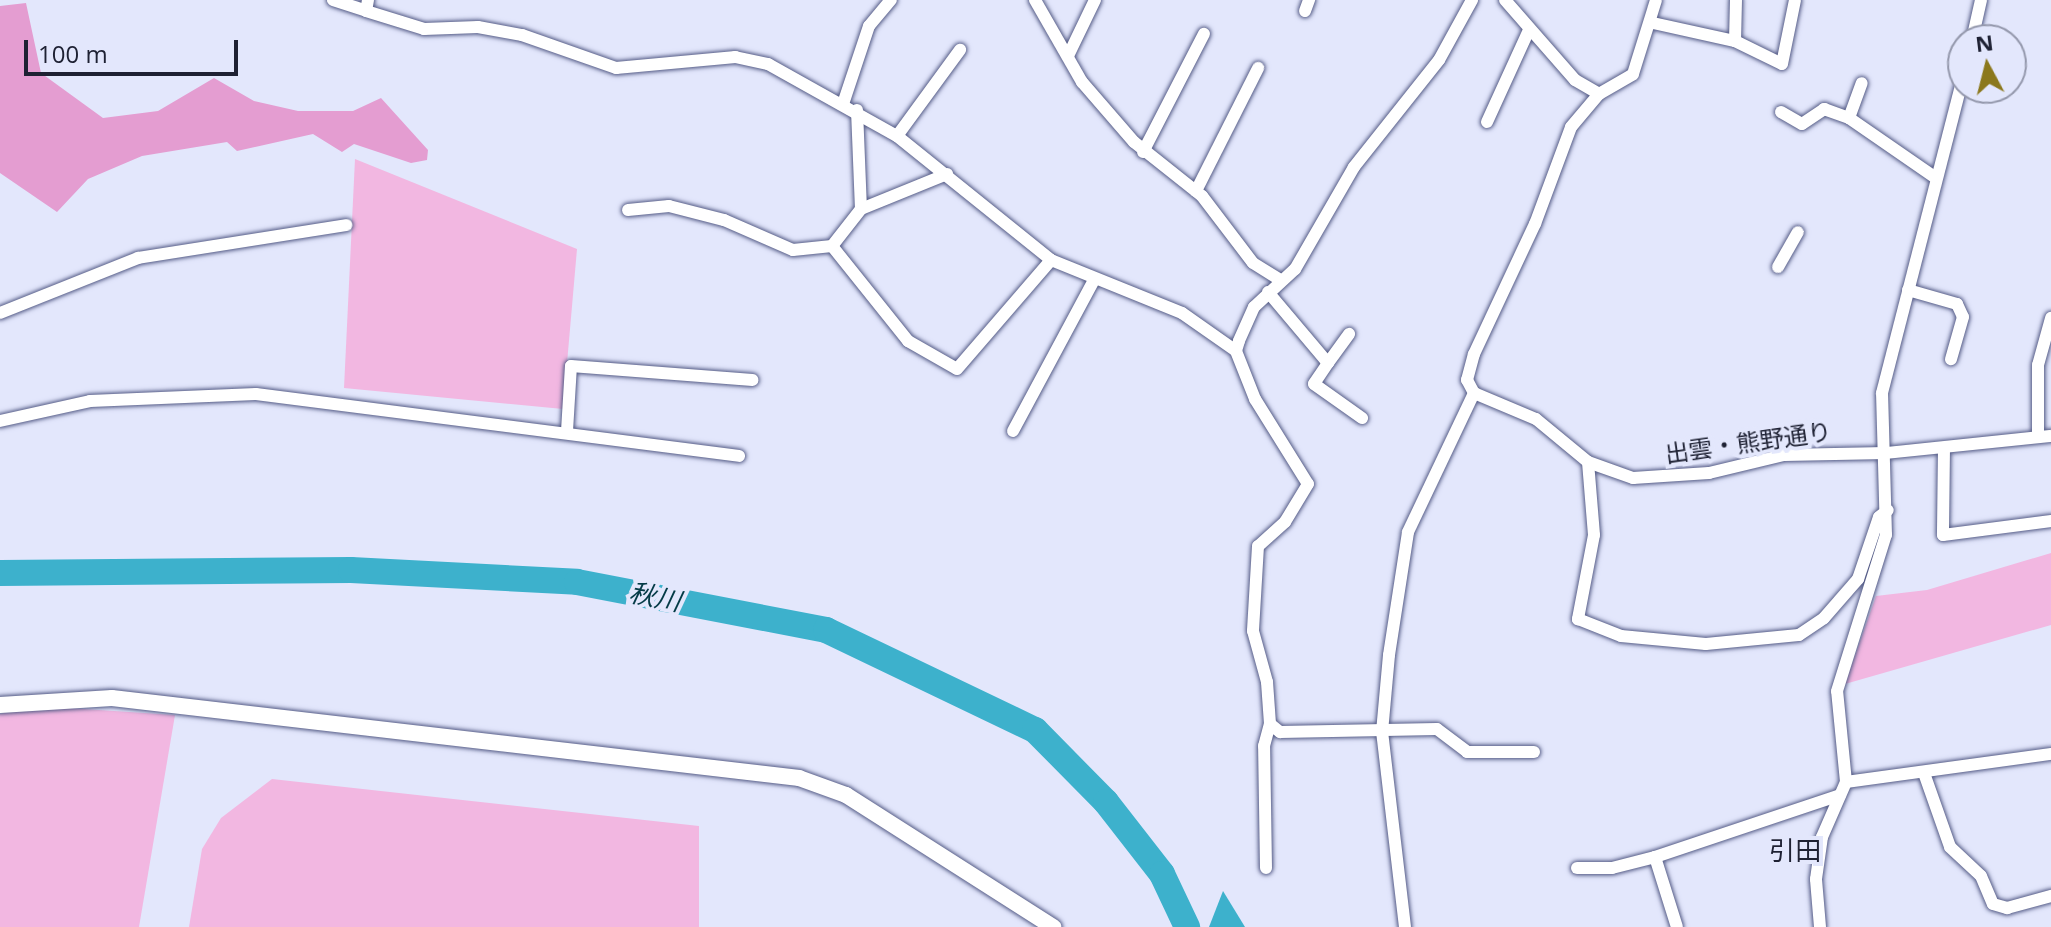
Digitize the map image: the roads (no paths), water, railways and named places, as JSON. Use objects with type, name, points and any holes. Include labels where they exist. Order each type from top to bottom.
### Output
[{"type":"street","points":[[333,0],[367,6],[424,29],[478,27],[522,35],[616,68],[753,59],[844,101],[897,136],[1051,260],[1093,282],[1182,313],[1236,351],[1255,399],[1308,484],[1285,522],[1258,546],[1255,560],[1253,631],[1267,682],[1270,724],[1264,746],[1266,868]]},
{"type":"street","points":[[844,101],[869,26],[891,0]]},
{"type":"street","points":[[1035,0],[1082,82],[1143,152],[1196,191],[1253,263],[1280,280]]},
{"type":"street","points":[[1068,56],[1095,0]]},
{"type":"street","points":[[1236,351],[1248,317],[1268,292],[1295,269],[1354,167],[1439,60],[1472,0]]},
{"type":"street","points":[[1505,0],[1528,32],[1575,80],[1599,94]]},
{"type":"street","points":[[1405,927],[1382,732],[1408,532],[1474,393],[1467,380],[1474,354],[1535,224],[1571,127],[1599,94],[1633,74],[1653,23],[1656,0]]},
{"type":"street","points":[[1735,41],[1736,0]]},
{"type":"street","points":[[1653,23],[1735,41],[1782,64],[1795,0]]},
{"type":"street","points":[[1976,24],[1981,0]]},
{"type":"street","points":[[1487,122],[1528,32]]},
{"type":"street","points":[[1143,152],[1204,34]]},
{"type":"street","points":[[897,136],[960,50]]},
{"type":"street","points":[[1196,191],[1258,68]]},
{"type":"street","points":[[1849,118],[1862,83]]},
{"type":"street","points":[[1820,927],[1816,879],[1822,837],[1846,782],[1837,691],[1888,510],[1882,393],[1956,104]]},
{"type":"street","points":[[1781,112],[1802,124],[1824,109],[1849,118],[1936,178]]},
{"type":"street","points":[[857,110],[861,209]]},
{"type":"street","points":[[628,210],[669,206],[724,220],[793,250],[832,246],[861,209],[947,174]]},
{"type":"street","points":[[0,313],[138,258],[346,225]]},
{"type":"street","points":[[1778,267],[1798,232]]},
{"type":"street","points":[[832,246],[908,341],[957,369],[1051,260]]},
{"type":"street","points":[[1013,431],[1093,282]]},
{"type":"street","points":[[1908,290],[1957,304],[1963,317],[1951,359]]},
{"type":"street","points":[[1268,292],[1328,363]]},
{"type":"street","points":[[2044,436],[2038,365],[2051,318]]},
{"type":"street","points":[[1349,334],[1314,384],[1362,418]]},
{"type":"street","points":[[567,431],[571,366],[752,380]]},
{"type":"street","name":"出雲・熊野通り","points":[[1474,393],[1536,419],[1588,462],[1649,478],[1709,473],[1784,455],[1886,453],[2044,436]]},
{"type":"street","points":[[0,421],[90,401],[256,394],[567,431],[739,456]]},
{"type":"street","points":[[1944,448],[1943,535],[2051,521]]},
{"type":"street","points":[[1588,462],[1594,535],[1578,619],[1621,636],[1706,644],[1799,635],[1824,618],[1858,579],[1879,517],[1888,510]]},
{"type":"street","points":[[0,705],[112,698],[799,778],[846,795],[1053,927]]},
{"type":"street","points":[[1270,724],[1280,732],[1437,729],[1467,752],[1534,752]]},
{"type":"street","points":[[1846,782],[2051,754]]},
{"type":"street","points":[[1924,773],[1950,847],[1981,876],[1993,904],[2007,908],[2051,896]]},
{"type":"street","points":[[1577,868],[1612,868],[1655,857],[1840,795]]},
{"type":"street","points":[[1655,857],[1677,927]]},
{"type":"water","points":[[1223,891],[1245,927],[1209,927]]},
{"type":"waterway","name":"秋川","points":[[0,573],[351,570],[577,582],[826,630],[1035,730],[1106,802],[1162,874],[1187,927]]},
{"type":"district","name":"引田","points":[[1795,851]]}]
